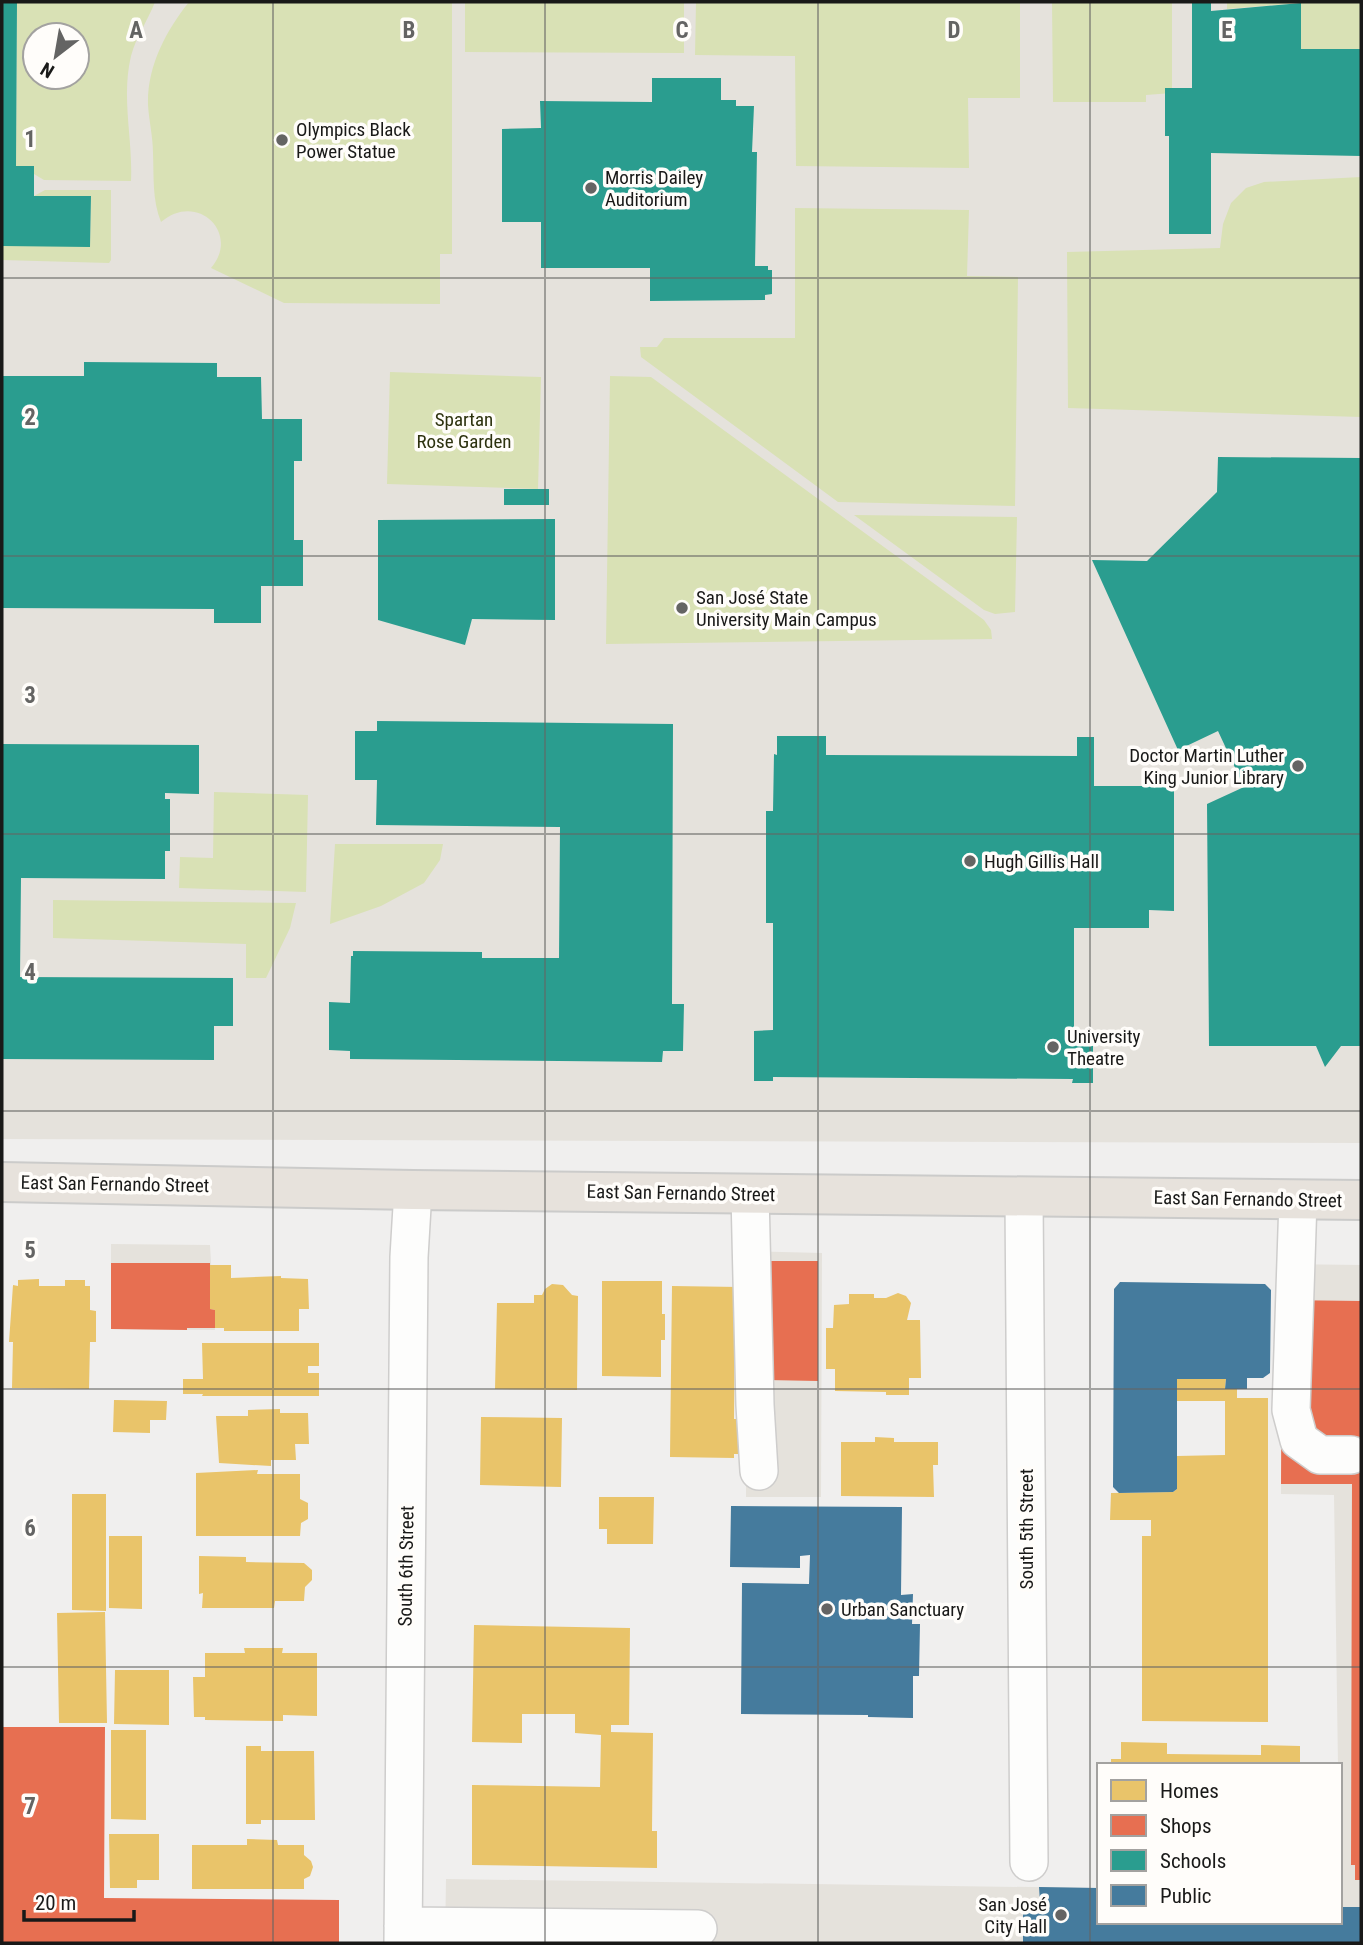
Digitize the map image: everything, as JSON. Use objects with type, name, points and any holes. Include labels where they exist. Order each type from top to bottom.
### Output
[{"type":"main road","name":"East San Fernando Street","points":[[2,1182],[413,1190],[1361,1200]]},
{"type":"street","name":"South 6th Street","points":[[403,1935],[409,1257],[413,1190]]},
{"type":"street","points":[[750,1194],[759,1471]]},
{"type":"street","name":"South 5th Street","points":[[1024,1197],[1029,1862]]},
{"type":"street","points":[[1298,1200],[1290,1410],[1299,1440],[1320,1455],[1351,1455]]},
{"type":"street","points":[[403,1935],[698,1928]]},
{"type":"shaded area","name":"San José State University Main Campus","points":[[2,2],[1361,2],[1361,1143],[2,1139]]},
{"type":"shaded area","points":[[111,1244],[210,1245],[215,1330],[111,1329]]},
{"type":"shaded area","points":[[746,1251],[822,1253],[821,1497],[746,1497]]},
{"type":"shaded area","points":[[1282,1264],[1361,1265],[1361,1943],[445,1943],[446,1879],[1097,1888],[1097,1924],[1342,1924],[1342,1763],[1338,1763],[1334,1495],[1281,1494]]},
{"type":"green space","points":[[17,2],[155,2],[133,49],[128,72],[131,181],[44,180],[34,174],[34,166],[16,166]]},
{"type":"green space","points":[[189,2],[452,2],[452,254],[440,254],[440,304],[284,303],[211,268],[219,255],[221,242],[218,230],[211,220],[188,211],[175,214],[161,222],[155,196],[149,91],[154,63],[166,37]]},
{"type":"green space","points":[[465,2],[684,2],[684,53],[465,52]]},
{"type":"green space","points":[[696,2],[1020,2],[1020,98],[968,98],[969,168],[796,166],[795,56],[695,55]]},
{"type":"green space","points":[[1052,2],[1172,2],[1172,93],[1146,95],[1146,102],[1053,102]]},
{"type":"green space","points":[[1227,2],[1361,2],[1361,49],[1301,49],[1301,3],[1227,9]]},
{"type":"green space","points":[[1361,177],[1361,417],[1068,408],[1067,252],[1220,248],[1223,224],[1231,203],[1246,188],[1264,182]]},
{"type":"green space","points":[[45,190],[111,190],[109,263],[2,260],[2,246],[90,246],[91,196],[34,196]]},
{"type":"green space","points":[[795,208],[969,210],[967,276],[1018,277],[1015,506],[838,502],[641,357],[640,347],[657,347],[664,338],[795,338]]},
{"type":"green space","name":"Spartan Rose Garden","points":[[390,372],[541,377],[538,489],[387,484]]},
{"type":"green space","points":[[610,376],[651,377],[984,620],[991,630],[992,639],[606,644]]},
{"type":"green space","points":[[854,515],[1017,517],[1015,612],[995,614],[984,610]]},
{"type":"green space","points":[[214,792],[308,795],[306,892],[179,888],[180,857],[213,858]]},
{"type":"green space","points":[[335,844],[443,844],[440,860],[424,883],[381,906],[330,924]]},
{"type":"green space","points":[[53,900],[296,903],[290,928],[266,978],[246,978],[246,944],[53,938]]},
{"type":"building: Homes","points":[[210,1265],[231,1265],[231,1278],[281,1276],[308,1279],[309,1309],[299,1309],[299,1331],[224,1331],[224,1328],[215,1328],[215,1310],[210,1309]]},
{"type":"building: Homes","points":[[39,1279],[39,1286],[65,1286],[65,1280],[85,1280],[85,1286],[90,1286],[90,1310],[96,1311],[96,1342],[90,1342],[89,1389],[12,1388],[13,1342],[9,1342],[13,1285],[18,1286],[18,1280]]},
{"type":"building: Homes","points":[[602,1281],[662,1281],[665,1340],[661,1340],[661,1377],[602,1376]]},
{"type":"building: Homes","points":[[552,1284],[563,1285],[572,1295],[578,1296],[577,1390],[495,1389],[497,1303],[534,1303],[534,1295],[542,1295]]},
{"type":"building: Homes","points":[[672,1286],[740,1287],[735,1325],[734,1419],[739,1419],[739,1454],[734,1454],[734,1458],[670,1457]]},
{"type":"building: Homes","points":[[898,1293],[906,1296],[911,1303],[907,1320],[920,1320],[921,1378],[909,1378],[909,1395],[835,1391],[835,1369],[826,1369],[826,1328],[833,1328],[834,1305],[849,1304],[849,1294],[874,1294],[874,1298],[886,1298]]},
{"type":"building: Homes","points":[[202,1343],[319,1343],[319,1366],[308,1366],[308,1373],[319,1373],[319,1396],[183,1394],[183,1379],[203,1379]]},
{"type":"building: Homes","points":[[1177,1379],[1226,1379],[1225,1389],[1237,1389],[1237,1398],[1268,1398],[1268,1722],[1142,1721],[1142,1536],[1151,1536],[1151,1520],[1110,1520],[1111,1493],[1173,1492],[1177,1489],[1177,1456],[1225,1455],[1225,1401],[1177,1401]]},
{"type":"building: Homes","points":[[114,1400],[167,1401],[166,1420],[150,1420],[150,1433],[113,1432]]},
{"type":"building: Homes","points":[[280,1409],[280,1413],[308,1413],[309,1444],[295,1444],[296,1460],[271,1460],[271,1466],[219,1463],[216,1416],[248,1416],[248,1410]]},
{"type":"building: Homes","points":[[481,1417],[562,1418],[561,1487],[480,1485]]},
{"type":"building: Homes","points":[[875,1437],[894,1438],[894,1442],[938,1442],[938,1465],[933,1465],[934,1497],[841,1496],[841,1442],[875,1442]]},
{"type":"building: Homes","points":[[258,1470],[257,1474],[300,1474],[300,1499],[308,1503],[308,1519],[301,1523],[300,1536],[196,1536],[196,1473]]},
{"type":"building: Homes","points":[[72,1494],[106,1494],[106,1611],[72,1610]]},
{"type":"building: Homes","points":[[599,1497],[654,1497],[653,1544],[607,1544],[607,1529],[599,1529]]},
{"type":"building: Homes","points":[[109,1536],[142,1536],[142,1609],[109,1608]]},
{"type":"building: Homes","points":[[199,1556],[246,1557],[246,1562],[304,1563],[312,1570],[312,1580],[305,1587],[304,1601],[275,1601],[274,1608],[202,1608],[203,1593],[199,1594]]},
{"type":"building: Homes","points":[[105,1612],[107,1723],[59,1723],[57,1613]]},
{"type":"building: Homes","points":[[474,1625],[630,1628],[629,1725],[611,1725],[611,1732],[653,1733],[652,1831],[657,1831],[657,1868],[472,1865],[472,1785],[600,1787],[601,1735],[575,1733],[575,1714],[522,1714],[522,1743],[472,1742]]},
{"type":"building: Homes","points":[[244,1648],[283,1648],[282,1653],[317,1653],[317,1716],[283,1715],[283,1721],[205,1720],[205,1717],[194,1717],[193,1677],[205,1677],[205,1653],[245,1653]]},
{"type":"building: Homes","points":[[115,1670],[169,1670],[169,1725],[114,1724]]},
{"type":"building: Homes","points":[[111,1730],[146,1730],[146,1820],[111,1819]]},
{"type":"building: Homes","points":[[1121,1742],[1167,1743],[1167,1754],[1261,1755],[1261,1745],[1300,1746],[1300,1763],[1111,1763],[1111,1759],[1121,1759]]},
{"type":"building: Homes","points":[[246,1746],[261,1746],[261,1751],[314,1751],[315,1820],[261,1820],[261,1824],[246,1824]]},
{"type":"building: Homes","points":[[109,1834],[159,1834],[159,1880],[137,1880],[137,1888],[110,1888]]},
{"type":"building: Homes","points":[[247,1839],[277,1840],[278,1845],[304,1845],[304,1855],[313,1867],[310,1876],[304,1879],[304,1889],[192,1889],[192,1845],[247,1845]]},
{"type":"building: Shops","points":[[767,1261],[818,1261],[818,1381],[767,1380]]},
{"type":"building: Shops","points":[[111,1263],[210,1263],[210,1309],[215,1310],[215,1328],[111,1329]]},
{"type":"building: Shops","points":[[1282,1300],[1361,1301],[1361,1880],[1355,1880],[1355,1865],[1351,1865],[1352,1484],[1281,1484]]},
{"type":"building: Shops","points":[[2,1727],[105,1727],[104,1898],[339,1900],[339,1943],[2,1943]]},
{"type":"building: Schools","points":[[2,2],[17,2],[16,166],[34,166],[34,196],[91,196],[90,247],[2,246]]},
{"type":"building: Schools","points":[[1192,2],[1211,2],[1211,11],[1301,3],[1301,49],[1361,49],[1361,156],[1211,153],[1211,234],[1169,234],[1169,136],[1165,136],[1165,88],[1192,88]]},
{"type":"building: Schools","points":[[652,78],[721,78],[721,100],[736,100],[736,106],[754,106],[752,152],[757,152],[755,266],[768,266],[768,270],[772,270],[772,294],[765,295],[765,300],[650,301],[650,268],[541,268],[541,222],[502,222],[502,129],[541,128],[540,101],[652,102]]},
{"type":"building: Schools","points":[[84,362],[217,363],[217,377],[261,377],[262,419],[302,419],[302,461],[294,461],[294,540],[303,540],[303,586],[261,586],[261,623],[214,623],[214,609],[2,608],[2,376],[84,376]]},
{"type":"building: Schools","name":"Doctor Martin Luther King Junior Library","points":[[1218,457],[1361,458],[1361,1046],[1341,1046],[1325,1067],[1316,1046],[1209,1046],[1207,804],[1244,787],[1218,731],[1178,750],[1092,560],[1147,561],[1217,492]]},
{"type":"building: Schools","points":[[504,489],[549,489],[549,505],[504,505]]},
{"type":"building: Schools","points":[[555,519],[555,620],[472,619],[465,645],[378,620],[378,520]]},
{"type":"building: Schools","points":[[377,721],[673,724],[672,1004],[684,1004],[683,1051],[663,1051],[662,1062],[350,1059],[350,1051],[329,1050],[329,1002],[350,1003],[353,951],[482,952],[482,958],[559,958],[560,827],[376,825],[377,780],[355,780],[355,731],[377,731]]},
{"type":"building: Schools","name":"Hugh Gillis Hall","points":[[777,736],[826,736],[826,755],[1077,756],[1077,737],[1094,737],[1094,786],[1174,786],[1174,911],[1149,910],[1149,928],[1074,928],[1074,1032],[1093,1032],[1093,1083],[1072,1083],[1073,1079],[773,1077],[773,1081],[754,1081],[754,1031],[773,1030],[773,923],[766,923],[766,811],[773,811]]},
{"type":"building: Schools","points":[[2,744],[199,745],[199,794],[165,793],[165,799],[170,799],[170,851],[165,851],[165,879],[21,878],[20,977],[233,978],[233,1026],[214,1026],[214,1060],[2,1059]]},
{"type":"building: Public","points":[[1120,1282],[1265,1284],[1271,1290],[1270,1373],[1263,1378],[1247,1378],[1247,1389],[1225,1389],[1226,1379],[1177,1379],[1177,1489],[1173,1492],[1119,1493],[1113,1487],[1114,1289]]},
{"type":"building: Public","name":"Urban Sanctuary","points":[[731,1506],[902,1507],[901,1595],[913,1594],[912,1624],[920,1624],[919,1676],[913,1676],[913,1718],[741,1714],[742,1583],[809,1584],[810,1555],[800,1556],[800,1568],[730,1567]]},
{"type":"building: Public","name":"San José City Hall","points":[[1039,1887],[1097,1888],[1097,1924],[1342,1924],[1342,1907],[1361,1907],[1361,1943],[1023,1943],[1023,1902],[1040,1902]]},
{"type":"place","name":"Olympics Black Power Statue","points":[[282,140]]},
{"type":"place","name":"Morris Dailey Auditorium","points":[[591,188]]},
{"type":"place","name":"San José State University Main Campus","points":[[682,608]]},
{"type":"place","name":"Doctor Martin Luther King Junior Library","points":[[1298,766]]},
{"type":"place","name":"Hugh Gillis Hall","points":[[970,861]]},
{"type":"place","name":"University Theatre","points":[[1053,1047]]},
{"type":"place","name":"Urban Sanctuary","points":[[827,1609]]},
{"type":"place","name":"San José City Hall","points":[[1061,1915]]}]
